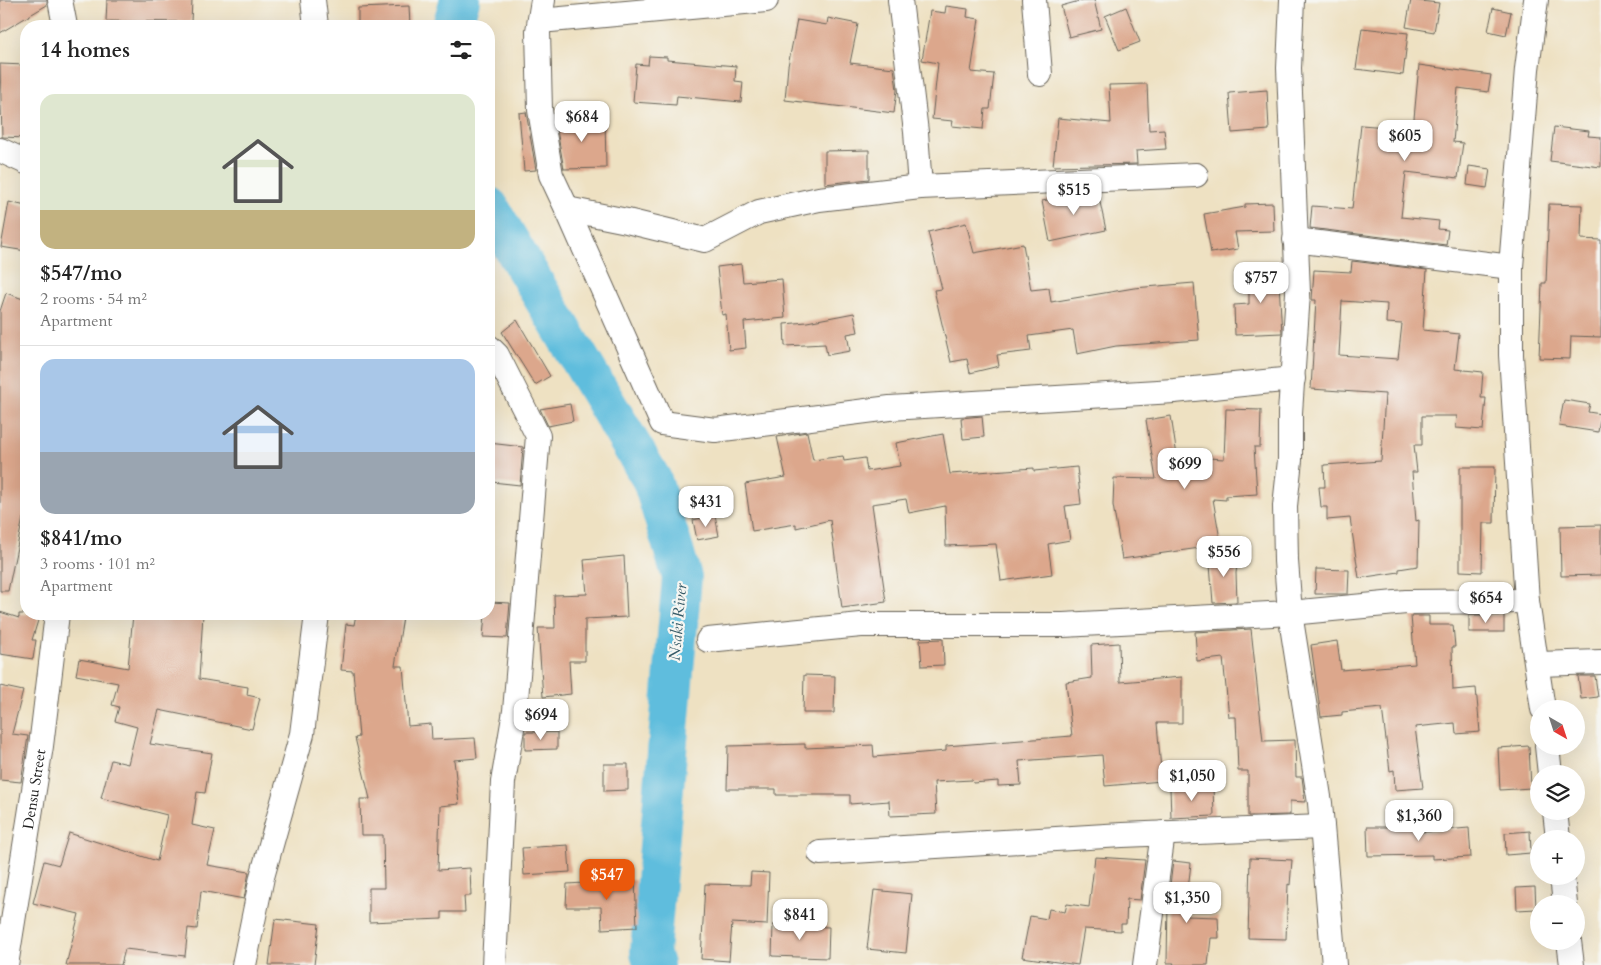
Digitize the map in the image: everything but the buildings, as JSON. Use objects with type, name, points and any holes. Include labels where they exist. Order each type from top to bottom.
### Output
[{"type":"street","points":[[60,0],[63,20]]},
{"type":"street","points":[[313,0],[315,20]]},
{"type":"street","points":[[766,0],[542,10],[538,30],[540,110],[550,175],[662,423],[715,430],[890,408],[1174,391],[1293,379]]},
{"type":"street","points":[[900,0],[916,132],[920,188]]},
{"type":"street","points":[[1034,0],[1040,74]]},
{"type":"street","points":[[1292,0],[1289,68],[1298,293],[1290,460],[1285,506],[1290,613],[1320,803],[1334,965]]},
{"type":"street","points":[[1536,0],[1527,69],[1511,266],[1511,355],[1527,601],[1542,700]]},
{"type":"street","points":[[0,150],[20,159]]},
{"type":"street","points":[[567,209],[705,240],[759,212],[819,199],[920,188],[1196,175]]},
{"type":"street","points":[[1295,240],[1511,266]]},
{"type":"street","points":[[494,965],[504,782],[515,711],[538,436],[495,353]]},
{"type":"street","points":[[708,640],[861,625],[1063,625],[1290,613],[1406,602],[1527,601]]},
{"type":"street","name":"Densu Street","points":[[6,965],[42,746],[56,620]]},
{"type":"street","points":[[244,965],[262,877],[302,734],[316,620]]},
{"type":"street","points":[[1538,664],[1601,662]]},
{"type":"street","points":[[820,853],[1163,833],[1322,826]]},
{"type":"street","points":[[1146,965],[1163,833]]},
{"type":"street","points":[[1570,950],[1572,965]]},
{"type":"waterway","name":"Nsaki River","points":[[454,20],[460,0]]},
{"type":"waterway","name":"Nsaki River","points":[[495,217],[652,480],[682,577],[650,952],[654,965]]}]
